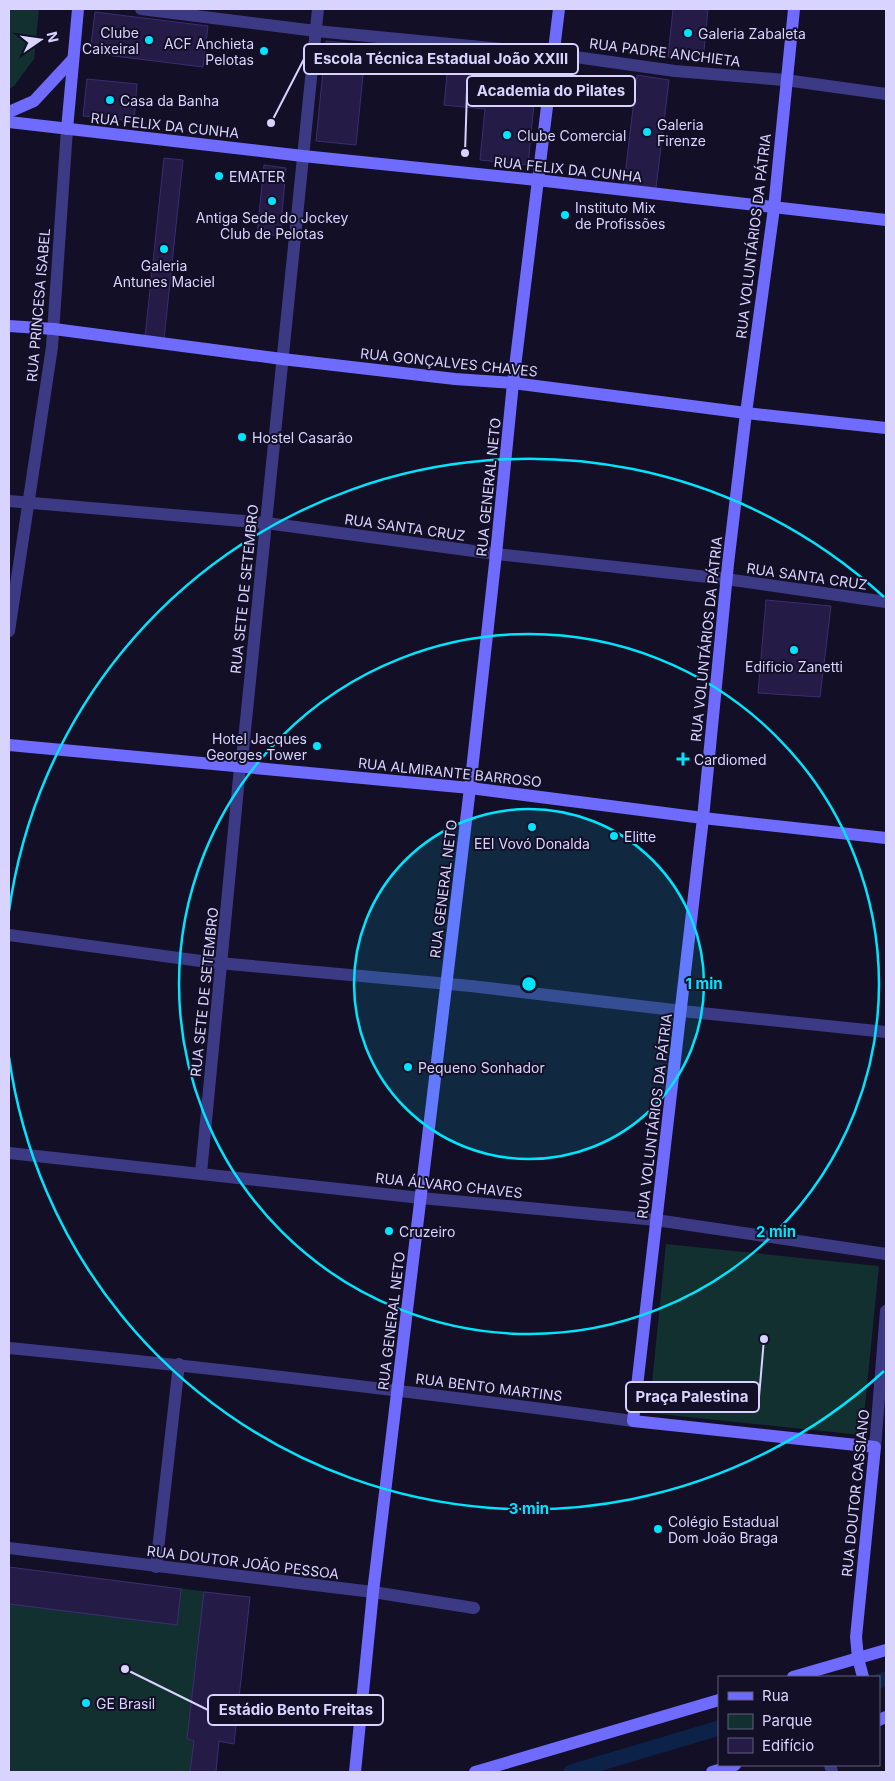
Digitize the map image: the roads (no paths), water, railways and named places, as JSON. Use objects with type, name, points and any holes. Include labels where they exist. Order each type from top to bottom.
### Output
[{"type":"street","points":[[67,129],[78,9]]},
{"type":"street","name":"RUA PADRE ANCHIETA","points":[[141,9],[316,31],[554,54],[675,71],[785,80],[886,94]]},
{"type":"street","name":"RUA SETE DE SETEMBRO","points":[[201,1173],[240,767],[318,9]]},
{"type":"street","name":"RUA GENERAL NETO","points":[[355,1772],[374,1592],[470,788],[537,180],[559,9]]},
{"type":"street","name":"RUA VOLUNTÁRIOS DA PÁTRIA","points":[[633,1421],[682,1011],[726,579],[774,208],[785,80],[794,9]]},
{"type":"street","points":[[9,112],[34,101],[74,59]]},
{"type":"street","name":"RUA FELIX DA CUNHA","points":[[9,122],[886,220]]},
{"type":"street","name":"RUA PRINCESA ISABEL","points":[[9,631],[54,329],[67,129]]},
{"type":"street","name":"RUA GONÇALVES CHAVES","points":[[9,326],[54,329],[282,359],[455,379],[514,383],[746,414],[886,428]]},
{"type":"street","name":"RUA SANTA CRUZ","points":[[9,501],[266,523],[496,554],[726,579],[886,602]]},
{"type":"street","name":"RUA ALMIRANTE BARROSO","points":[[9,746],[470,788],[703,818],[886,838]]},
{"type":"street","points":[[9,935],[222,963],[446,984],[886,1032]]},
{"type":"street","name":"RUA ÁLVARO CHAVES","points":[[9,1153],[421,1198],[656,1220],[886,1254]]},
{"type":"street","name":"RUA DOUTOR CASSIANO","points":[[862,1674],[856,1638],[886,1312]]},
{"type":"street","name":"RUA BENTO MARTINS","points":[[9,1348],[179,1364],[398,1392],[478,1400],[633,1421],[875,1447]]},
{"type":"street","points":[[156,1567],[179,1364]]},
{"type":"street","name":"RUA DOUTOR JOÃO PESSOA","points":[[9,1548],[374,1592],[474,1608]]},
{"type":"street","points":[[796,1676],[886,1650]]},
{"type":"street","points":[[475,1772],[718,1700]]},
{"type":"street","points":[[712,1772],[732,1766]]},
{"type":"waterway","points":[[880,1681],[886,1679]]},
{"type":"waterway","points":[[571,1772],[718,1728]]},
{"type":"place","name":"Galeria Zabaleta","points":[[688,33]]},
{"type":"place","name":"Clube Caixeiral","points":[[149,40]]},
{"type":"place","name":"ACF Anchieta Pelotas","points":[[264,51]]},
{"type":"place","name":"Casa da Banha","points":[[110,100]]},
{"type":"place","name":"Escola Técnica Estadual João XXIII","points":[[271,123]]},
{"type":"place","name":"Galeria Firenze","points":[[647,132]]},
{"type":"place","name":"Clube Comercial","points":[[507,135]]},
{"type":"place","name":"Academia do Pilates","points":[[465,153]]},
{"type":"place","name":"EMATER","points":[[219,176]]},
{"type":"place","name":"Antiga Sede do Jockey Club de Pelotas","points":[[272,201]]},
{"type":"place","name":"Instituto Mix de Profissões","points":[[565,215]]},
{"type":"place","name":"Galeria Antunes Maciel","points":[[164,249]]},
{"type":"place","name":"Hostel Casarão","points":[[242,437]]},
{"type":"place","name":"Edificio Zanetti","points":[[794,650]]},
{"type":"place","name":"Hotel Jacques Georges Tower","points":[[317,746]]},
{"type":"place","name":"Cardiomed","points":[[683,759]]},
{"type":"place","name":"EEI Vovó Donalda","points":[[532,827]]},
{"type":"place","name":"Elitte","points":[[614,836]]},
{"type":"place","name":"Pequeno Sonhador","points":[[408,1067]]},
{"type":"place","name":"Cruzeiro","points":[[389,1231]]},
{"type":"place","name":"Praça Palestina","points":[[764,1339]]},
{"type":"place","name":"Colégio Estadual Dom João Braga","points":[[658,1529]]},
{"type":"place","name":"Estádio Bento Freitas","points":[[125,1669]]},
{"type":"place","name":"GE Brasil","points":[[86,1703]]}]
